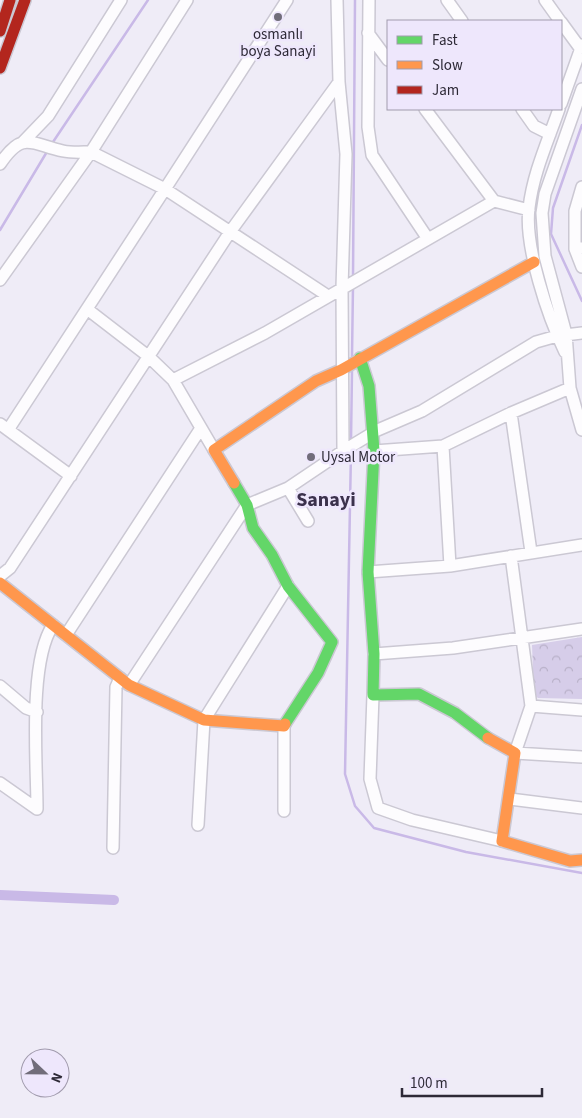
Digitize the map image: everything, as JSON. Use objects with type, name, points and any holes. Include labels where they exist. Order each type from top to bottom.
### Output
[{"type":"main road","points":[[1,28],[10,0]]},
{"type":"main road","points":[[0,68],[25,0]]},
{"type":"main road","points":[[0,583],[124,682],[204,720],[284,726],[318,673],[332,642],[288,586],[272,555],[253,528],[247,505],[214,450],[316,381],[342,369],[534,262]]},
{"type":"main road","points":[[359,358],[369,386],[374,451],[368,572],[374,654],[373,695],[419,694],[455,713],[488,738],[516,753],[502,841],[570,861],[582,860]]},
{"type":"street","points":[[0,164],[8,152],[23,142],[48,116],[121,0]]},
{"type":"street","points":[[0,280],[91,152],[187,0]]},
{"type":"street","points":[[71,476],[4,427],[87,310],[287,0]]},
{"type":"street","points":[[337,0],[339,82],[346,154],[342,369],[344,450]]},
{"type":"street","points":[[369,0],[368,127],[372,155],[428,239]]},
{"type":"street","points":[[447,0],[461,20]]},
{"type":"street","points":[[545,0],[559,20]]},
{"type":"street","points":[[562,24],[581,47],[562,101]]},
{"type":"street","points":[[368,33],[387,59]]},
{"type":"street","points":[[0,576],[10,568],[230,232],[339,82]]},
{"type":"street","points":[[582,88],[544,194],[542,213],[542,233],[547,270],[569,360],[570,388],[582,430]]},
{"type":"street","points":[[426,110],[494,201],[529,210]]},
{"type":"street","points":[[523,110],[534,126],[550,134]]},
{"type":"street","points":[[559,110],[532,187],[529,210],[534,262],[562,335]]},
{"type":"street","points":[[23,142],[42,143],[64,151],[91,152],[165,189],[328,296]]},
{"type":"street","points":[[582,187],[574,211],[582,267]]},
{"type":"street","points":[[174,380],[266,333],[494,201]]},
{"type":"street","points":[[87,310],[148,356],[174,380],[214,450]]},
{"type":"street","points":[[112,848],[116,687],[124,682],[247,505],[288,488],[372,433],[422,411],[536,342],[582,332]]},
{"type":"street","points":[[374,451],[443,446],[511,413],[570,388]]},
{"type":"street","points":[[511,413],[531,552]]},
{"type":"street","points":[[66,635],[201,428]]},
{"type":"street","points":[[443,446],[450,566]]},
{"type":"street","points":[[288,488],[308,521]]},
{"type":"street","points":[[368,572],[450,566],[582,545]]},
{"type":"street","points":[[512,556],[531,706],[516,753],[582,757]]},
{"type":"street","points":[[198,825],[204,720],[288,586]]},
{"type":"street","points":[[0,783],[37,809],[36,678],[44,639],[52,625]]},
{"type":"street","points":[[374,654],[453,648],[523,636],[582,629]]},
{"type":"street","points":[[0,686],[26,708],[36,712]]},
{"type":"street","points":[[373,695],[370,779],[378,808],[412,820],[502,841]]},
{"type":"street","points":[[531,706],[582,710]]},
{"type":"street","points":[[284,726],[284,811]]},
{"type":"street","points":[[510,799],[582,808]]},
{"type":"green space","points":[[582,637],[582,699],[538,698],[534,695],[532,645]]},
{"type":"waterway","points":[[51,145],[148,0]]},
{"type":"waterway","points":[[353,278],[355,0]]},
{"type":"waterway","points":[[582,125],[553,208],[551,234],[582,301]]},
{"type":"waterway","points":[[0,230],[48,150]]},
{"type":"waterway","points":[[352,356],[353,286]]},
{"type":"waterway","points":[[351,441],[352,371]]},
{"type":"waterway","points":[[351,451],[345,774],[355,806],[374,828],[466,852],[582,873]]},
{"type":"waterway","points":[[0,895],[114,900]]},
{"type":"traffic: fast","points":[[360,358],[369,386],[374,451],[368,572],[374,654],[373,695],[419,694],[455,713],[488,738]]},
{"type":"traffic: fast","points":[[234,483],[247,505],[253,528],[272,555],[288,586],[332,642],[318,673],[285,724]]},
{"type":"traffic: slow","points":[[234,483],[214,450],[316,381],[341,370],[534,262]]},
{"type":"traffic: slow","points":[[0,583],[129,685],[204,720],[284,726],[285,724]]},
{"type":"traffic: slow","points":[[488,738],[515,753],[502,841],[570,861],[582,860]]},
{"type":"traffic: jam","points":[[0,31],[10,0]]},
{"type":"traffic: jam","points":[[0,68],[25,0]]},
{"type":"place","name":"osmanlı boya Sanayi","points":[[278,17]]},
{"type":"place","name":"Uysal Motor","points":[[311,457]]},
{"type":"district","name":"Sanayi","points":[[326,499]]}]
